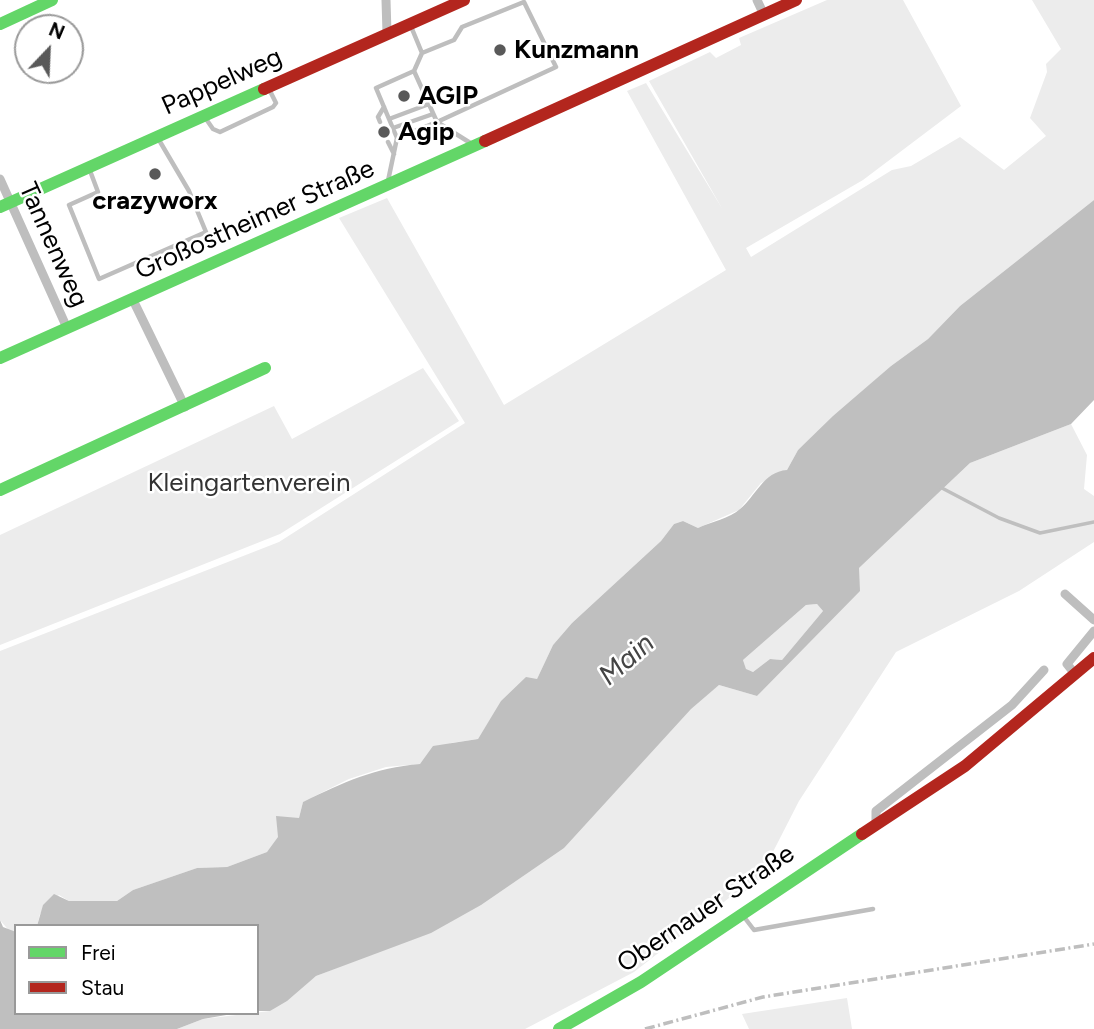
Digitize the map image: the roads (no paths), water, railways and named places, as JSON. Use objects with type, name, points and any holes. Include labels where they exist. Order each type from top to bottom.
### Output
[{"type":"main road","points":[[0,24],[52,0]]},
{"type":"main road","name":"Pappelweg","points":[[5,205],[464,0]]},
{"type":"main road","name":"Großostheimer Straße","points":[[0,358],[476,146],[770,9],[796,0]]},
{"type":"main road","points":[[0,490],[265,368]]},
{"type":"main road","name":"Obernauer Straße","points":[[559,1029],[641,982],[965,766],[1094,658]]},
{"type":"street","points":[[386,0],[387,33]]},
{"type":"street","points":[[757,0],[770,9]]},
{"type":"street","name":"Tannenweg","points":[[0,179],[5,205],[67,328]]},
{"type":"street","points":[[133,300],[185,407]]},
{"type":"street","points":[[1065,594],[1094,620]]},
{"type":"street","points":[[1075,674],[1067,664],[1094,631]]},
{"type":"street","name":"Obernauer Straße","points":[[876,824],[876,811],[1012,705],[1044,670]]},
{"type":"lane","points":[[387,186],[397,138],[376,88],[414,71],[422,53],[454,40],[462,27],[524,2],[556,66],[397,138]]},
{"type":"lane","points":[[409,23],[422,53]]},
{"type":"lane","points":[[414,71],[437,122],[476,146]]},
{"type":"lane","points":[[204,115],[213,129],[220,132],[273,107],[276,103],[268,87]]},
{"type":"lane","points":[[389,119],[429,104]]},
{"type":"lane","points":[[380,122],[378,117],[384,107]]},
{"type":"lane","points":[[393,128],[433,114]]},
{"type":"lane","points":[[88,167],[99,192],[69,205],[99,279],[206,232],[189,191],[158,136]]},
{"type":"lane","points":[[388,142],[394,154]]},
{"type":"lane","points":[[741,913],[754,930],[873,909]]},
{"type":"water","name":"Main","points":[[1094,200],[1094,400],[1071,424],[970,463],[859,568],[860,591],[757,696],[719,685],[691,709],[564,848],[481,905],[431,933],[316,976],[287,1001],[270,1011],[259,1011],[259,924],[38,924],[43,905],[54,894],[69,901],[117,901],[133,890],[197,868],[227,867],[267,852],[278,837],[276,816],[299,818],[303,802],[332,788],[388,769],[420,764],[433,746],[478,739],[501,701],[526,677],[537,679],[553,645],[572,623],[661,541],[674,524],[683,521],[698,528],[736,512],[772,475],[787,470],[798,450],[833,416],[891,366],[928,339],[960,306]],"holes":[[[817,604],[823,611],[782,660],[770,659],[753,672],[746,669],[743,660],[806,605]]]},
{"type":"water","points":[[0,920],[3,927],[14,931],[14,1015],[226,1015],[203,1019],[177,1029],[0,1029]]},
{"type":"waterway","points":[[940,487],[999,518],[1040,533],[1094,522]]},
{"type":"railway","points":[[645,1029],[763,997],[1094,944]]},
{"type":"place","name":"Kunzmann","points":[[500,50]]},
{"type":"place","name":"AGIP","points":[[404,96]]},
{"type":"place","name":"Agip","points":[[384,132]]},
{"type":"place","name":"crazyworx","points":[[155,174]]},
{"type":"park label","name":"Kleingartenverein","points":[[249,483]]}]
